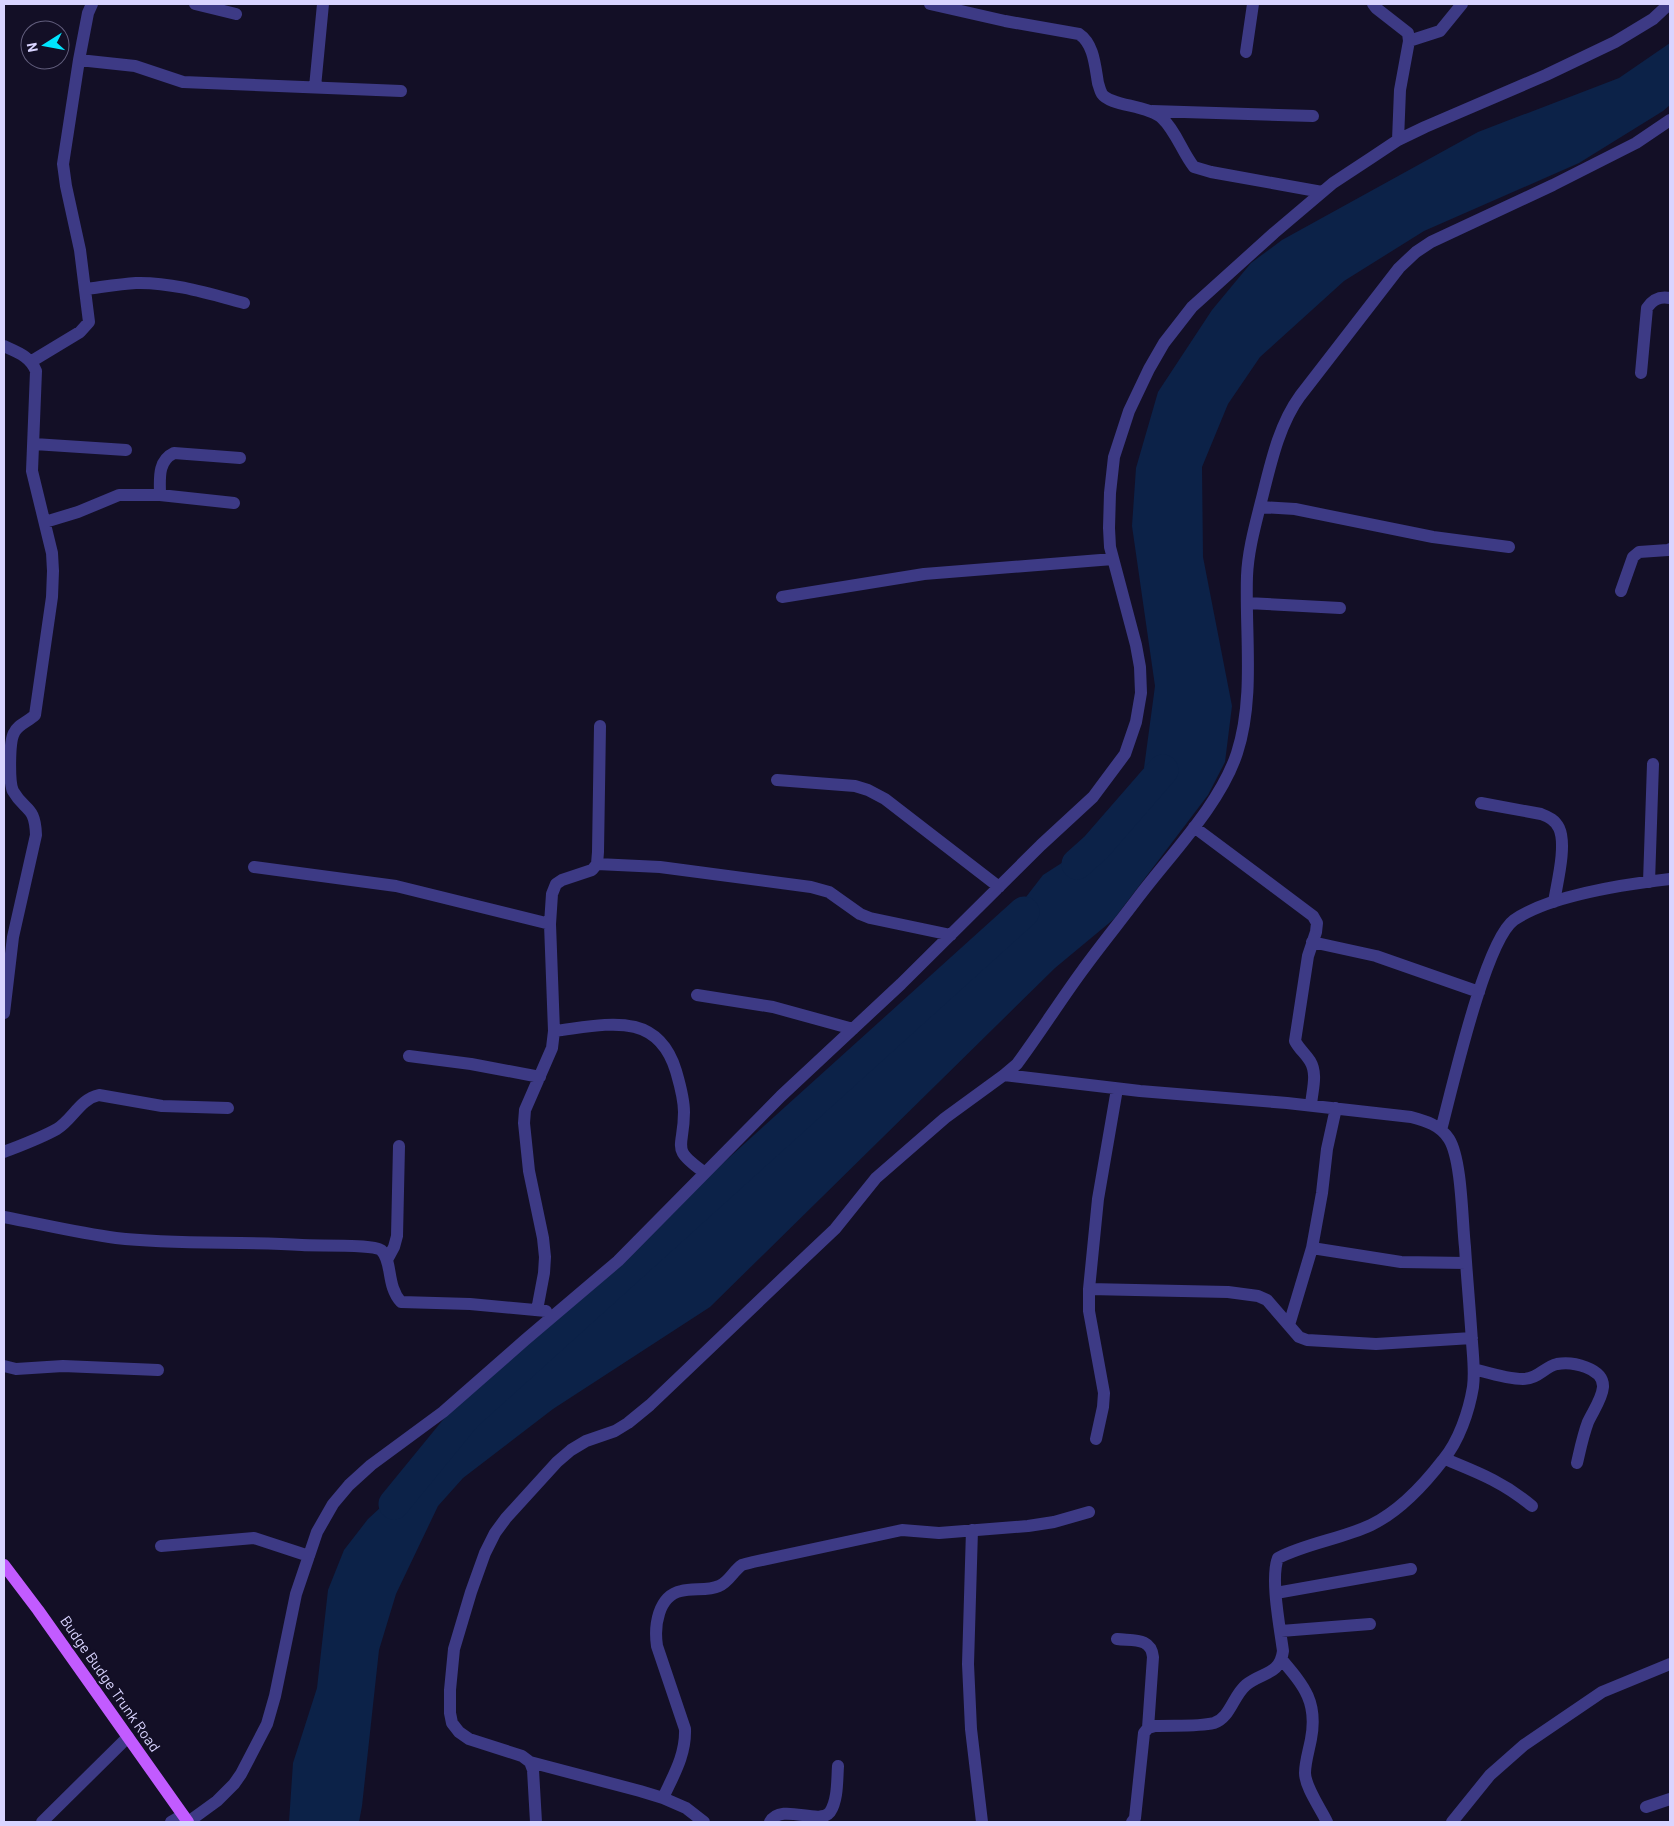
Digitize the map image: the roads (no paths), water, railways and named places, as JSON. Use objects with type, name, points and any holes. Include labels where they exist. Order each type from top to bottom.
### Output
[{"type":"main road","name":"Budge Budge Trunk Road","points":[[4,1565],[38,1610],[185,1819]]},
{"type":"street","points":[[32,361],[80,332],[89,322],[90,316],[80,250],[63,173],[63,164],[79,60],[88,13],[92,4]]},
{"type":"street","points":[[195,4],[236,14]]},
{"type":"street","points":[[316,87],[323,4]]},
{"type":"street","points":[[930,4],[979,9],[1079,34],[1086,39],[1091,49],[1101,93],[1107,98],[1152,111],[1313,116]]},
{"type":"street","points":[[1246,52],[1253,4]]},
{"type":"street","points":[[1373,4],[1408,33],[1400,90],[1398,140]]},
{"type":"street","points":[[1408,41],[1440,32],[1462,4]]},
{"type":"street","points":[[171,1822],[185,1819],[217,1801],[241,1774],[267,1724],[275,1696],[296,1594],[317,1532],[333,1504],[349,1485],[371,1465],[443,1412],[618,1261],[781,1096],[853,1030],[1093,797],[1125,754],[1132,738],[1141,693],[1140,667],[1136,645],[1113,559],[1109,528],[1114,457],[1129,411],[1149,369],[1164,343],[1192,307],[1333,182],[1398,140],[1546,75],[1615,42],[1653,18],[1669,4]]},
{"type":"street","points":[[79,60],[136,66],[183,82],[401,91]]},
{"type":"street","points":[[1152,111],[1163,119],[1170,128],[1194,167],[1211,172],[1322,192]]},
{"type":"street","points":[[704,1822],[686,1808],[663,1798],[621,1785],[530,1762],[522,1756],[469,1739],[459,1732],[452,1723],[450,1713],[451,1675],[454,1648],[471,1592],[485,1553],[495,1533],[557,1462],[571,1450],[586,1441],[615,1431],[650,1405],[823,1242],[876,1178],[945,1118],[1017,1064],[1082,971],[1194,827],[1227,778],[1237,753],[1242,732],[1247,682],[1247,574],[1250,550],[1281,434],[1291,409],[1399,268],[1416,252],[1431,242],[1553,185],[1636,143],[1670,120]]},
{"type":"street","points":[[86,289],[137,283],[157,284],[244,303]]},
{"type":"street","points":[[1641,373],[1647,308],[1650,302],[1658,298],[1670,298]]},
{"type":"street","points":[[4,346],[32,361],[36,371],[32,471],[52,553],[53,570],[52,597],[35,715],[14,731],[11,752],[11,783],[13,791],[33,814],[36,824],[36,835],[13,937],[4,1013]]},
{"type":"street","points":[[34,444],[126,450]]},
{"type":"street","points":[[160,495],[163,461],[167,456],[174,453],[240,458]]},
{"type":"street","points":[[45,522],[78,512],[119,494],[160,495],[234,503]]},
{"type":"street","points":[[1260,507],[1295,509],[1433,537],[1509,547]]},
{"type":"street","points":[[1621,591],[1632,556],[1639,552],[1668,550],[1670,548]]},
{"type":"street","points":[[782,597],[924,574],[1113,559]]},
{"type":"street","points":[[1247,603],[1340,608]]},
{"type":"street","points":[[537,1310],[545,1257],[543,1238],[529,1171],[524,1123],[525,1110],[552,1048],[554,1031],[550,924],[552,894],[556,884],[562,880],[592,870],[596,864],[598,852],[600,726]]},
{"type":"street","points":[[1649,882],[1653,764]]},
{"type":"street","points":[[777,780],[855,786],[868,790],[885,799],[999,887]]},
{"type":"street","points":[[1481,803],[1541,814],[1549,817],[1558,826],[1562,847],[1554,902]]},
{"type":"street","points":[[1194,827],[1313,916],[1317,922],[1316,932],[1308,956],[1295,1041],[1314,1068],[1311,1105]]},
{"type":"street","points":[[596,864],[660,867],[811,887],[829,892],[860,914],[870,918],[951,935]]},
{"type":"street","points":[[254,867],[396,886],[550,924]]},
{"type":"street","points":[[1441,1130],[1479,992],[1500,938],[1508,926],[1514,920],[1536,909],[1583,893],[1670,879]]},
{"type":"street","points":[[1312,942],[1376,956],[1479,992]]},
{"type":"street","points":[[697,995],[773,1007],[853,1030]]},
{"type":"street","points":[[554,1031],[615,1024],[629,1025],[655,1036],[665,1047],[671,1058],[684,1102],[682,1154],[706,1173]]},
{"type":"street","points":[[409,1056],[471,1064],[540,1077]]},
{"type":"street","points":[[1004,1075],[1117,1089],[1311,1105],[1411,1117],[1430,1122],[1441,1130],[1449,1140],[1455,1154],[1474,1369],[1472,1388],[1464,1420],[1453,1446],[1444,1459],[1404,1503],[1388,1516],[1369,1526],[1278,1558],[1275,1566],[1276,1592],[1283,1651],[1282,1660],[1278,1666],[1247,1684],[1240,1691],[1223,1718],[1214,1722],[1148,1728]]},
{"type":"street","points":[[1096,1439],[1104,1393],[1089,1311],[1089,1289],[1098,1199],[1117,1089]]},
{"type":"street","points":[[4,1152],[59,1128],[83,1103],[99,1095],[162,1106],[228,1108]]},
{"type":"street","points":[[1289,1325],[1312,1248],[1322,1193],[1327,1149],[1336,1108]]},
{"type":"street","points":[[387,1260],[397,1236],[399,1146]]},
{"type":"street","points":[[4,1218],[116,1238],[162,1241],[256,1242],[325,1247],[373,1246],[381,1251],[387,1260],[391,1285],[395,1296],[401,1302],[470,1304],[557,1313]]},
{"type":"street","points":[[1312,1248],[1401,1262],[1466,1264]]},
{"type":"street","points":[[1089,1289],[1249,1294],[1258,1296],[1267,1300],[1299,1337],[1307,1340],[1358,1344],[1472,1338]]},
{"type":"street","points":[[1474,1369],[1523,1379],[1540,1374],[1555,1364],[1565,1363],[1596,1372],[1601,1377],[1603,1384],[1602,1393],[1587,1426],[1577,1463]]},
{"type":"street","points":[[4,1366],[16,1369],[63,1366],[158,1370]]},
{"type":"street","points":[[1444,1459],[1489,1477],[1516,1492],[1532,1506]]},
{"type":"street","points":[[663,1798],[684,1753],[686,1742],[685,1729],[657,1646],[655,1631],[657,1618],[665,1602],[672,1594],[682,1590],[718,1587],[726,1582],[742,1565],[902,1530],[939,1534],[1046,1523],[1089,1512]]},
{"type":"street","points":[[972,1530],[968,1664],[971,1729],[982,1822]]},
{"type":"street","points":[[161,1546],[254,1538],[309,1556]]},
{"type":"street","points":[[1276,1592],[1411,1569]]},
{"type":"street","points":[[1281,1631],[1370,1624]]},
{"type":"street","points":[[1117,1639],[1149,1644],[1153,1657],[1148,1728],[1144,1733],[1138,1796],[1132,1822]]},
{"type":"street","points":[[1282,1660],[1303,1686],[1310,1701],[1314,1726],[1305,1773],[1327,1822]]},
{"type":"street","points":[[1452,1822],[1490,1775],[1524,1745],[1602,1692],[1670,1664]]},
{"type":"street","points":[[42,1822],[128,1737]]},
{"type":"street","points":[[530,1762],[533,1770],[536,1822]]},
{"type":"street","points":[[770,1822],[772,1818],[778,1815],[824,1818],[830,1813],[833,1804],[838,1766]]},
{"type":"street","points":[[1646,1807],[1670,1799]]},
{"type":"water","points":[[1670,43],[1670,105],[1663,111],[1579,163],[1424,231],[1344,281],[1260,357],[1228,404],[1202,467],[1203,557],[1232,706],[1225,762],[1208,795],[1114,919],[1055,968],[710,1307],[553,1409],[463,1478],[438,1506],[396,1594],[379,1650],[359,1822],[289,1822],[293,1763],[317,1688],[328,1590],[344,1550],[368,1519],[982,954],[1043,875],[1127,821],[1142,783],[1155,686],[1132,526],[1136,468],[1158,392],[1212,310],[1251,263],[1282,240],[1478,132],[1619,78]]},
{"type":"waterway","points":[[1077,864],[1096,847],[1163,770]]},
{"type":"waterway","points":[[394,1504],[466,1416],[1024,912]]}]
